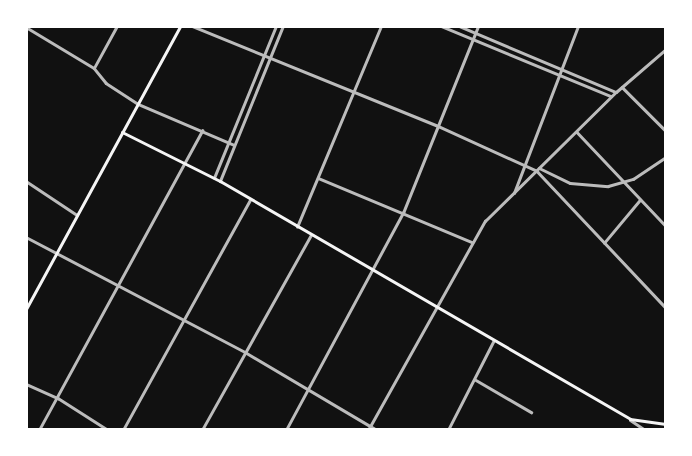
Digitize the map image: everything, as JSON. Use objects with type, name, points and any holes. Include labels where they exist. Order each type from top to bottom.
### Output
[{"type":"main road","points":[[26,309],[180,26]]},
{"type":"main road","points":[[122,132],[220,181],[374,270],[493,342],[630,419],[666,424]]},
{"type":"street","points":[[94,68],[117,26]]},
{"type":"street","points":[[192,26],[264,57],[438,126],[523,166],[570,182],[608,186],[624,183],[666,157]]},
{"type":"street","points":[[214,178],[276,26]]},
{"type":"street","points":[[220,181],[283,26]]},
{"type":"street","points":[[297,227],[381,26]]},
{"type":"street","points":[[441,26],[612,97]]},
{"type":"street","points":[[459,26],[616,92]]},
{"type":"street","points":[[286,430],[374,270],[403,213],[478,26]]},
{"type":"street","points":[[514,193],[557,74],[578,26]]},
{"type":"street","points":[[26,27],[94,68],[106,83],[138,104],[234,146]]},
{"type":"street","points":[[369,428],[485,221],[616,92],[666,49]]},
{"type":"street","points":[[622,87],[666,131]]},
{"type":"street","points":[[39,430],[117,286],[148,236],[202,131]]},
{"type":"street","points":[[576,132],[666,226]]},
{"type":"street","points":[[538,170],[666,308]]},
{"type":"street","points":[[318,178],[472,242]]},
{"type":"street","points":[[26,181],[77,215]]},
{"type":"street","points":[[604,243],[640,199]]},
{"type":"street","points":[[123,430],[250,200]]},
{"type":"street","points":[[202,430],[311,235]]},
{"type":"street","points":[[26,237],[245,352],[369,428],[377,430]]},
{"type":"street","points":[[448,430],[476,380],[493,342]]},
{"type":"street","points":[[476,380],[531,412]]},
{"type":"street","points":[[26,384],[58,398],[108,430]]},
{"type":"street","points":[[630,419],[646,430]]}]
